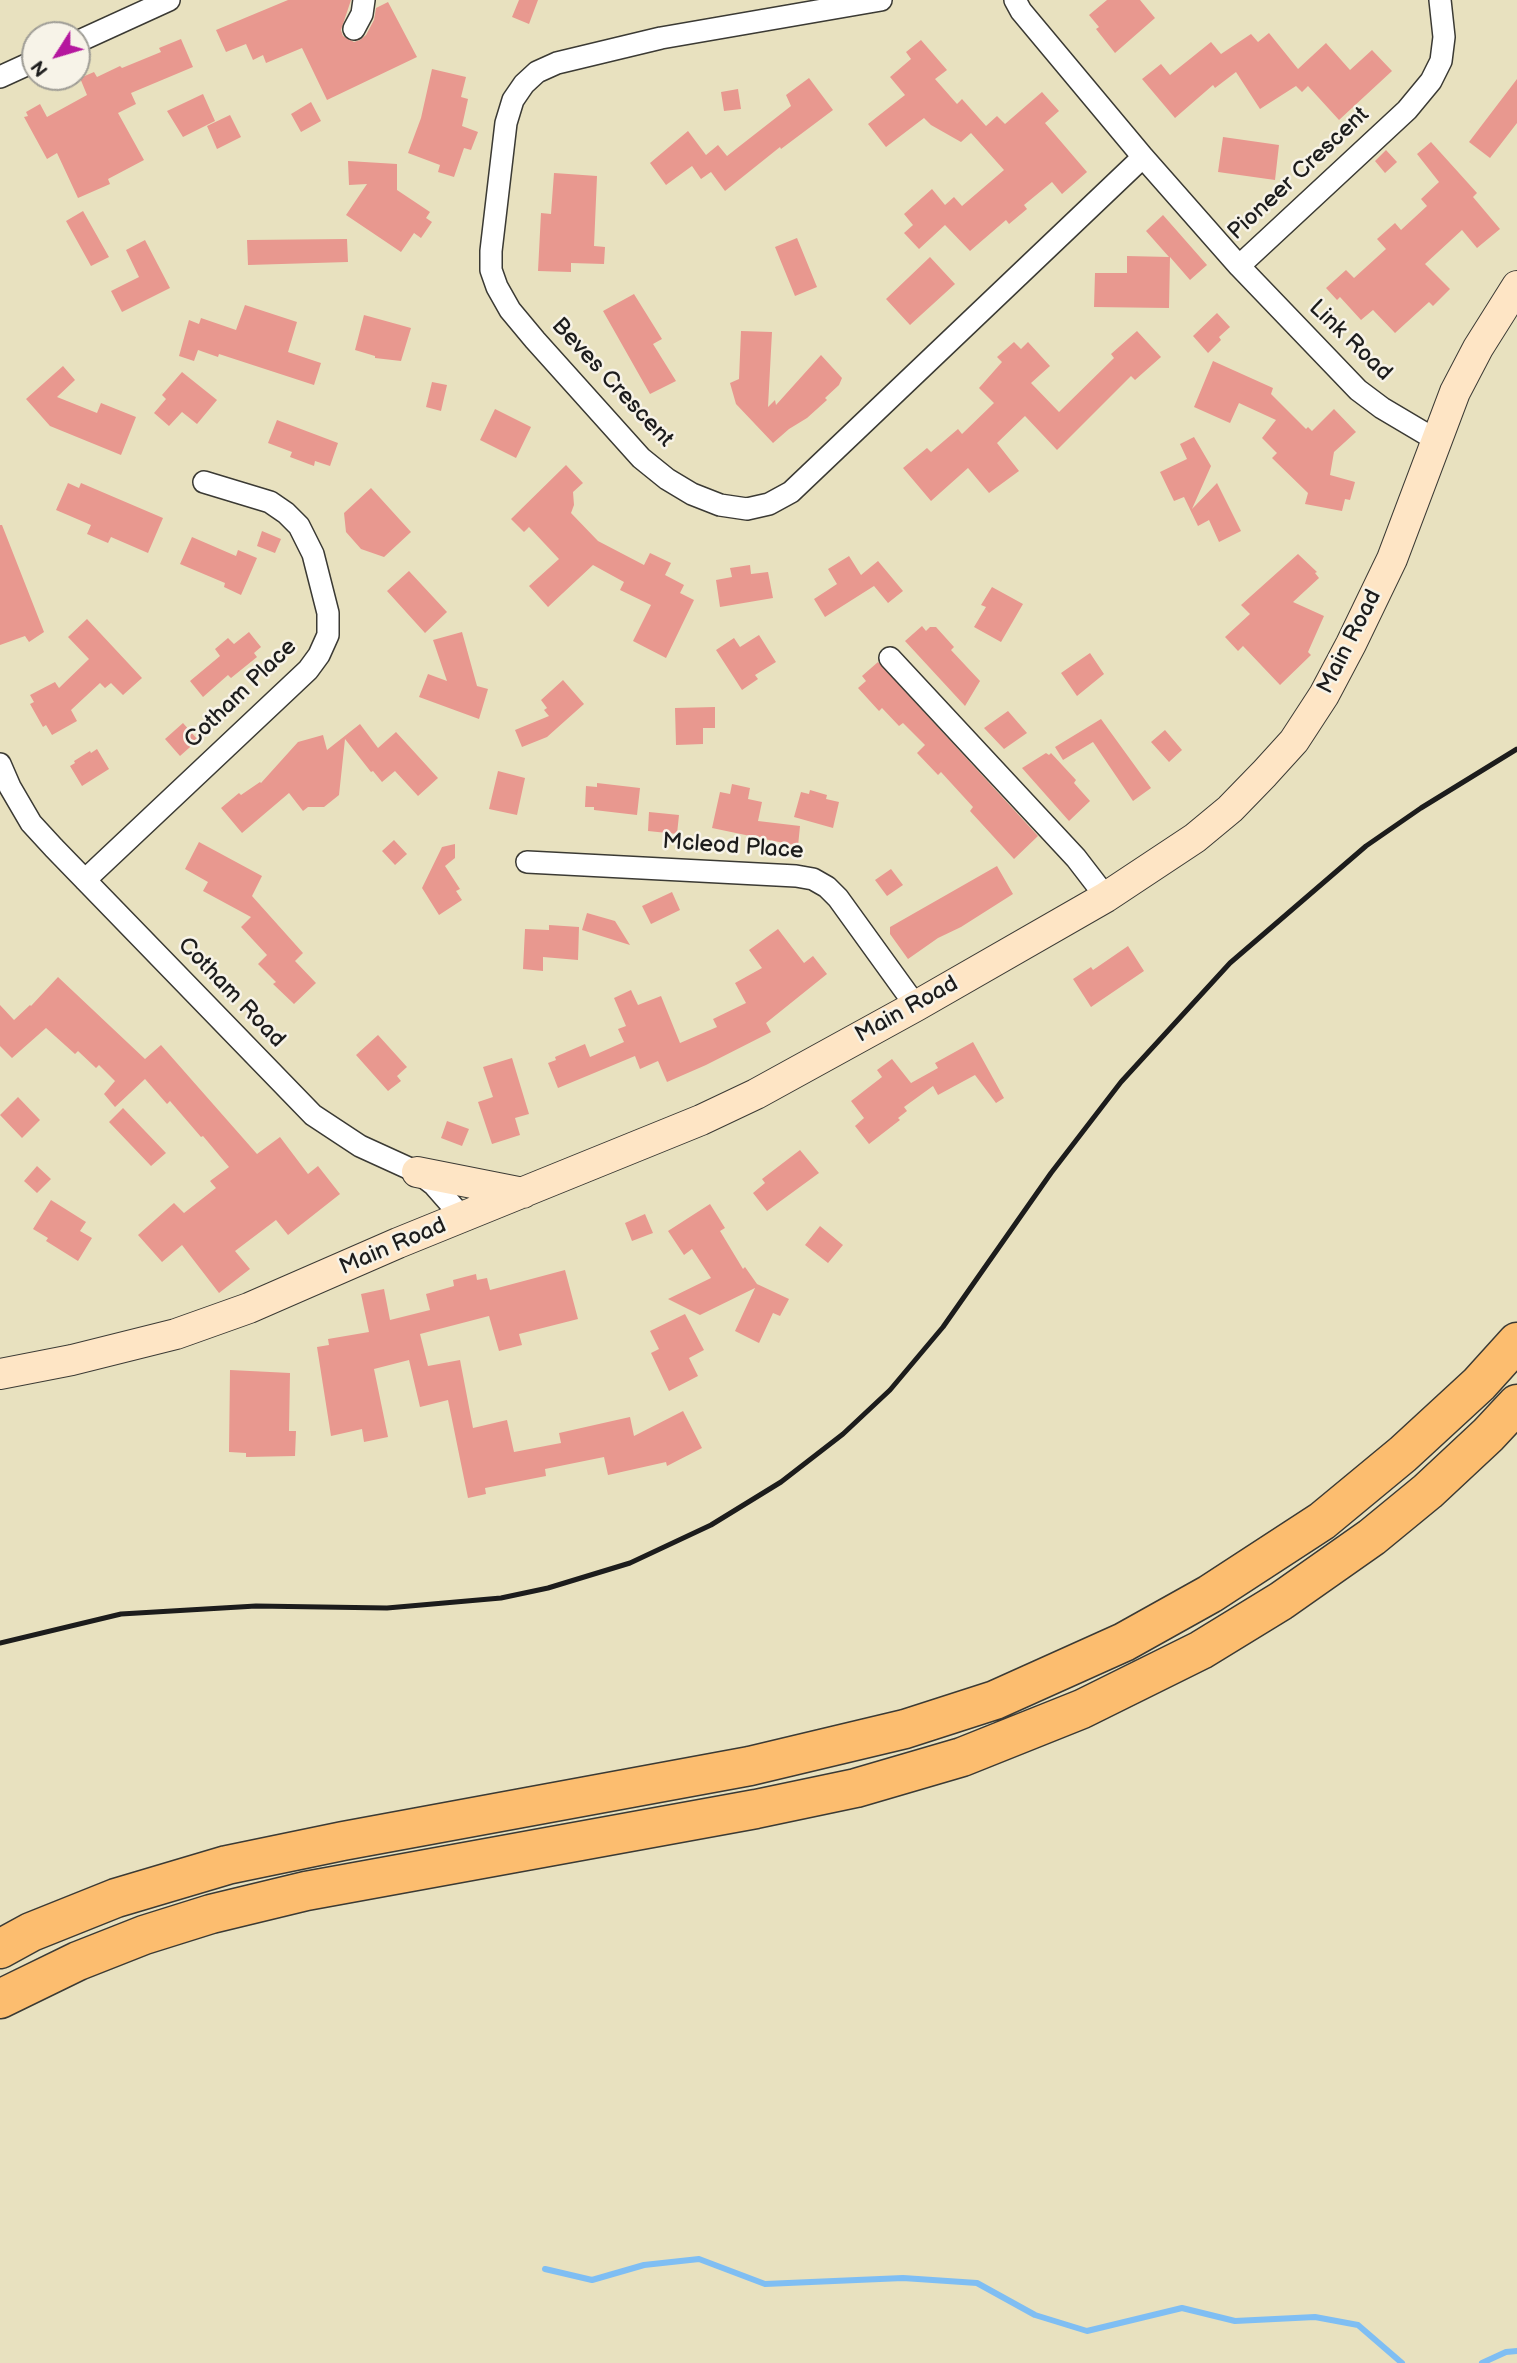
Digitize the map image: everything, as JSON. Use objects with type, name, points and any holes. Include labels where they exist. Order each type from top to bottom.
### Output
[{"type":"highway","points":[[0,1949],[31,1932],[116,1898],[227,1865],[750,1766],[905,1729],[995,1700],[1124,1642],[1210,1594],[1322,1521],[1403,1454],[1479,1384],[1517,1342]]},
{"type":"highway","points":[[0,1999],[78,1961],[144,1935],[211,1914],[306,1891],[743,1812],[856,1788],[962,1757],[1082,1709],[1201,1650],[1281,1601],[1372,1537],[1428,1491],[1517,1404]]},
{"type":"main road","name":"Main Road","points":[[0,1374],[176,1334],[250,1308],[701,1120],[756,1094],[1106,897],[1204,831],[1230,809],[1294,741],[1324,695],[1392,559],[1455,392],[1478,348],[1517,286]]},
{"type":"main road","points":[[417,1172],[523,1193]]},
{"type":"street","points":[[91,36],[169,0]]},
{"type":"street","points":[[354,29],[362,14],[364,0]]},
{"type":"street","name":"Beves Crescent","points":[[881,0],[660,38],[557,63],[537,72],[513,100],[506,124],[491,251],[491,270],[497,288],[510,310],[535,340],[641,458],[667,479],[692,494],[720,505],[747,509],[769,504],[791,492],[1143,157]]},
{"type":"street","name":"Pioneer Crescent","points":[[1015,0],[1021,11],[1143,157],[1239,266],[1407,110],[1431,81],[1441,61],[1444,37],[1440,0]]},
{"type":"street","points":[[0,77],[21,67]]},
{"type":"street","name":"Link Road","points":[[1239,266],[1358,390],[1381,408],[1436,440]]},
{"type":"street","name":"Cotham Place","points":[[85,880],[308,670],[319,655],[328,635],[328,613],[313,554],[299,526],[270,502],[204,482]]},
{"type":"street","points":[[890,658],[1076,858],[1106,897]]},
{"type":"street","name":"Cotham Road","points":[[0,764],[31,823],[313,1115],[360,1146],[417,1172],[435,1185],[463,1217]]},
{"type":"street","name":"Mcleod Place","points":[[527,862],[813,879],[827,887],[838,898],[915,1006]]},
{"type":"building","points":[[288,0],[351,0],[341,30],[343,36],[354,42],[366,35],[374,20],[376,8],[388,2],[417,57],[327,100],[302,48],[266,63],[263,55],[253,60],[246,44],[226,52],[216,30]]},
{"type":"building","points":[[519,0],[538,0],[529,24],[512,17]]},
{"type":"building","points":[[1107,0],[1140,0],[1155,18],[1115,53],[1096,29],[1099,27],[1089,15]]},
{"type":"building","points":[[1269,33],[1298,69],[1326,43],[1350,70],[1372,50],[1392,71],[1339,120],[1308,86],[1302,92],[1296,86],[1260,109],[1236,72],[1215,88],[1213,85],[1175,118],[1142,79],[1161,64],[1170,75],[1211,42],[1221,54],[1251,34],[1258,42]]},
{"type":"building","points":[[181,39],[193,67],[131,93],[136,104],[118,113],[144,160],[108,179],[110,184],[78,198],[57,153],[47,159],[24,117],[28,116],[26,112],[40,104],[47,117],[87,95],[85,91],[91,91],[91,73],[94,72],[97,77],[120,66],[122,68],[161,52],[159,48]]},
{"type":"building","points":[[921,40],[947,70],[935,79],[957,104],[962,99],[986,126],[997,116],[1005,124],[1042,92],[1059,111],[1045,123],[1087,172],[1062,194],[1052,182],[1024,205],[1027,209],[1009,224],[1006,220],[970,251],[945,225],[919,249],[904,233],[913,225],[904,214],[932,189],[945,205],[954,197],[962,206],[1004,170],[971,133],[961,142],[924,118],[886,147],[868,124],[905,95],[890,77],[911,59],[906,52]]},
{"type":"building","points":[[432,69],[466,77],[461,97],[468,99],[462,126],[478,132],[471,150],[464,148],[454,177],[438,172],[440,165],[408,153],[421,118]]},
{"type":"building","points":[[809,78],[833,110],[781,149],[780,147],[725,191],[711,172],[701,179],[692,166],[666,185],[650,163],[688,131],[706,155],[718,145],[727,156],[791,106],[786,95]]},
{"type":"building","points":[[1517,79],[1517,123],[1490,158],[1469,142]]},
{"type":"building","points":[[738,89],[741,109],[724,111],[721,92]]},
{"type":"building","points":[[203,94],[215,121],[183,137],[167,111]]},
{"type":"building","points":[[311,102],[321,121],[301,132],[291,114]]},
{"type":"building","points":[[230,115],[241,137],[217,149],[207,126]]},
{"type":"building","points":[[1223,137],[1279,145],[1275,180],[1218,172]]},
{"type":"building","points":[[1431,142],[1477,193],[1473,197],[1500,229],[1477,248],[1462,230],[1425,264],[1450,289],[1433,306],[1429,302],[1395,333],[1373,310],[1361,320],[1340,297],[1337,300],[1326,288],[1346,270],[1354,278],[1386,249],[1377,239],[1395,223],[1401,230],[1427,206],[1421,199],[1439,182],[1417,154]]},
{"type":"building","points":[[1386,150],[1397,162],[1385,173],[1375,161]]},
{"type":"building","points":[[348,161],[397,164],[397,190],[430,212],[426,218],[432,222],[421,238],[414,233],[401,252],[346,215],[367,184],[349,185]]},
{"type":"building","points":[[554,173],[597,176],[594,246],[605,247],[604,264],[571,263],[571,272],[538,271],[541,213],[551,214]]},
{"type":"building","points":[[83,211],[109,257],[91,266],[66,221]]},
{"type":"building","points":[[1163,215],[1207,265],[1190,280],[1170,257],[1169,308],[1094,307],[1095,273],[1127,273],[1127,256],[1169,257],[1146,231]]},
{"type":"building","points":[[797,238],[817,287],[795,296],[775,247]]},
{"type":"building","points":[[347,239],[348,262],[248,265],[247,240]]},
{"type":"building","points":[[145,240],[170,288],[122,312],[111,291],[139,277],[126,250]]},
{"type":"building","points":[[930,257],[955,284],[910,325],[886,299]]},
{"type":"building","points":[[634,294],[662,339],[653,344],[676,381],[650,394],[603,311]]},
{"type":"building","points":[[245,305],[297,322],[288,352],[321,363],[314,385],[219,354],[218,357],[198,350],[194,361],[179,356],[189,320],[199,324],[201,318],[236,330]]},
{"type":"building","points":[[1217,313],[1230,327],[1208,353],[1193,336]]},
{"type":"building","points":[[364,315],[411,328],[401,361],[375,358],[355,350]]},
{"type":"building","points":[[741,331],[772,332],[768,407],[775,400],[776,405],[821,355],[842,378],[839,385],[825,398],[827,400],[773,443],[736,404],[730,383],[739,379]]},
{"type":"building","points":[[1137,331],[1161,357],[1135,380],[1131,376],[1057,450],[1025,416],[997,443],[1019,471],[989,493],[968,468],[931,501],[903,468],[927,448],[931,452],[958,429],[962,434],[994,403],[979,388],[1002,362],[997,357],[1014,342],[1021,349],[1028,342],[1050,366],[1031,383],[1059,412],[1114,358],[1111,354]]},
{"type":"building","points":[[1213,361],[1273,388],[1271,394],[1306,429],[1308,427],[1312,431],[1334,409],[1356,432],[1334,452],[1330,475],[1355,482],[1350,500],[1345,499],[1342,511],[1305,504],[1308,493],[1272,458],[1277,453],[1262,438],[1276,420],[1239,403],[1230,423],[1194,407]]},
{"type":"building","points":[[63,366],[75,380],[57,397],[97,413],[101,403],[136,417],[121,455],[50,426],[26,399]]},
{"type":"building","points":[[182,372],[217,400],[197,424],[182,412],[169,426],[154,413],[166,399],[162,395]]},
{"type":"building","points":[[432,382],[447,385],[441,411],[426,407]]},
{"type":"building","points":[[495,409],[531,427],[516,458],[480,440]]},
{"type":"building","points":[[277,420],[338,443],[330,466],[315,461],[314,466],[290,457],[292,452],[268,443]]},
{"type":"building","points":[[1194,437],[1211,466],[1192,509],[1217,483],[1241,531],[1219,542],[1209,520],[1198,526],[1184,497],[1174,501],[1160,472],[1187,459],[1180,444]]},
{"type":"building","points":[[566,465],[583,483],[573,492],[574,505],[571,513],[598,541],[644,565],[650,553],[671,563],[665,575],[684,585],[680,593],[694,600],[666,658],[633,641],[651,605],[620,590],[624,582],[593,565],[548,607],[529,586],[559,559],[529,527],[524,532],[511,519]]},
{"type":"building","points":[[68,483],[79,488],[81,483],[163,518],[148,553],[111,537],[108,543],[87,534],[91,525],[56,510]]},
{"type":"building","points":[[371,488],[411,532],[384,557],[361,549],[346,532],[344,513]]},
{"type":"building","points":[[0,525],[44,632],[29,642],[25,636],[0,645]]},
{"type":"building","points":[[262,531],[281,539],[275,553],[257,546]]},
{"type":"building","points":[[192,537],[236,556],[238,550],[257,558],[241,595],[224,587],[225,583],[180,564]]},
{"type":"building","points":[[1298,554],[1317,572],[1315,573],[1319,578],[1293,602],[1324,616],[1308,652],[1311,655],[1280,685],[1243,646],[1238,651],[1225,637],[1250,614],[1241,605]]},
{"type":"building","points":[[849,556],[861,575],[878,561],[903,591],[888,603],[874,586],[825,617],[814,599],[837,584],[828,569]]},
{"type":"building","points":[[750,565],[751,574],[768,572],[773,598],[720,607],[716,580],[732,577],[730,568]]},
{"type":"building","points":[[409,571],[447,612],[425,633],[387,591]]},
{"type":"building","points":[[992,587],[1023,604],[1001,642],[974,627],[986,607],[981,605]]},
{"type":"building","points":[[87,619],[142,678],[123,695],[111,683],[105,688],[100,683],[71,710],[77,721],[52,735],[46,725],[43,727],[30,704],[34,702],[30,695],[55,682],[59,688],[89,659],[68,637]]},
{"type":"building","points":[[922,626],[926,631],[930,627],[936,627],[954,647],[951,650],[980,681],[965,706],[905,641]]},
{"type":"building","points":[[249,632],[261,647],[254,653],[257,657],[231,678],[228,675],[203,697],[190,681],[220,656],[215,649],[228,638],[234,644]]},
{"type":"building","points":[[462,632],[477,686],[488,689],[479,719],[419,697],[428,674],[447,681],[433,640]]},
{"type":"building","points":[[759,635],[776,662],[755,675],[758,679],[742,690],[716,650],[734,638],[740,647]]},
{"type":"building","points":[[1090,653],[1104,674],[1077,696],[1061,673]]},
{"type":"building","points":[[878,662],[1038,836],[1014,859],[970,811],[973,807],[941,772],[938,775],[917,753],[925,745],[903,723],[899,726],[882,708],[879,711],[858,688],[866,681],[862,676]]},
{"type":"building","points":[[563,680],[584,704],[547,737],[522,747],[515,730],[549,716],[541,700]]},
{"type":"building","points":[[715,707],[715,728],[703,728],[703,744],[676,745],[675,708]]},
{"type":"building","points":[[1008,711],[1027,733],[1004,749],[984,728]]},
{"type":"building","points":[[1101,719],[1151,788],[1133,801],[1093,742],[1063,760],[1055,747]]},
{"type":"building","points":[[183,723],[198,740],[180,756],[165,739]]},
{"type":"building","points":[[360,724],[378,748],[396,732],[438,778],[418,796],[395,771],[382,782],[345,739],[339,795],[324,807],[308,807],[303,811],[289,793],[242,833],[221,808],[239,793],[241,795],[261,783],[298,742],[323,735],[327,750]]},
{"type":"building","points":[[1165,730],[1182,750],[1169,762],[1151,742]]},
{"type":"building","points":[[97,749],[109,769],[82,786],[70,766]]},
{"type":"building","points":[[1046,753],[1051,753],[1076,780],[1074,783],[1090,801],[1069,821],[1022,768]]},
{"type":"building","points":[[498,771],[525,778],[517,815],[489,809]]},
{"type":"building","points":[[597,783],[640,788],[637,815],[585,807],[586,786],[597,787]]},
{"type":"building","points":[[732,784],[750,788],[748,799],[762,802],[758,821],[800,826],[798,846],[712,828],[720,792],[730,794]]},
{"type":"building","points":[[810,790],[827,795],[826,799],[839,802],[833,828],[794,817],[801,792],[809,794]]},
{"type":"building","points":[[649,812],[679,815],[677,834],[648,831]]},
{"type":"building","points":[[394,840],[407,854],[395,865],[382,851]]},
{"type":"building","points":[[199,842],[262,876],[252,896],[303,953],[295,961],[316,983],[294,1004],[273,984],[276,982],[258,964],[267,955],[241,927],[251,917],[203,891],[208,882],[185,869]]},
{"type":"building","points":[[455,844],[455,858],[445,866],[460,889],[456,891],[462,900],[439,915],[422,888],[442,847]]},
{"type":"building","points":[[997,866],[1013,894],[908,959],[890,934],[890,927]]},
{"type":"building","points":[[891,869],[903,885],[887,896],[875,880]]},
{"type":"building","points":[[672,892],[680,910],[651,924],[642,906]]},
{"type":"building","points":[[587,913],[615,921],[630,945],[582,930]]},
{"type":"building","points":[[549,925],[579,927],[578,960],[543,957],[543,971],[523,969],[525,929],[549,930]]},
{"type":"building","points":[[778,929],[804,963],[813,956],[827,974],[766,1023],[771,1032],[667,1082],[658,1061],[640,1069],[635,1056],[558,1088],[548,1063],[556,1060],[555,1057],[585,1044],[590,1057],[624,1042],[618,1029],[626,1026],[614,998],[631,990],[638,1005],[661,996],[680,1043],[717,1027],[713,1019],[746,1003],[735,983],[762,968],[749,950]]},
{"type":"building","points":[[1128,946],[1144,971],[1091,1007],[1073,979],[1091,967],[1093,970]]},
{"type":"building","points":[[58,977],[145,1059],[161,1045],[257,1154],[280,1137],[308,1174],[318,1166],[340,1194],[288,1235],[276,1220],[235,1251],[250,1269],[219,1293],[182,1245],[162,1262],[138,1235],[174,1203],[184,1213],[216,1188],[210,1181],[229,1167],[170,1101],[167,1104],[145,1079],[115,1107],[104,1094],[115,1081],[99,1065],[96,1068],[78,1051],[75,1054],[46,1028],[12,1058],[0,1046],[0,1005],[14,1020]]},
{"type":"building","points":[[378,1035],[407,1067],[397,1076],[401,1081],[388,1091],[356,1055]]},
{"type":"building","points":[[973,1042],[1004,1098],[996,1103],[975,1075],[938,1095],[933,1086],[904,1107],[907,1111],[898,1118],[900,1120],[869,1144],[855,1126],[864,1118],[851,1101],[882,1077],[877,1070],[892,1059],[911,1083],[938,1068],[935,1063]]},
{"type":"building","points":[[512,1058],[529,1114],[515,1118],[520,1135],[492,1144],[478,1102],[493,1097],[483,1067]]},
{"type":"building","points":[[18,1097],[40,1120],[22,1138],[0,1115]]},
{"type":"building","points":[[123,1108],[166,1153],[151,1166],[109,1122]]},
{"type":"building","points":[[447,1121],[469,1129],[462,1146],[441,1138]]},
{"type":"building","points":[[800,1150],[819,1173],[767,1211],[753,1193],[765,1183],[762,1179]]},
{"type":"building","points":[[37,1166],[51,1179],[37,1193],[24,1181]]},
{"type":"building","points":[[51,1200],[86,1222],[80,1231],[92,1238],[78,1261],[46,1241],[48,1238],[33,1229]]},
{"type":"building","points":[[710,1204],[725,1228],[720,1231],[743,1269],[745,1267],[757,1284],[789,1299],[780,1316],[773,1313],[759,1343],[735,1331],[755,1288],[700,1315],[668,1299],[711,1278],[692,1249],[684,1255],[668,1231]]},
{"type":"building","points":[[645,1214],[653,1233],[632,1241],[625,1223]]},
{"type":"building","points":[[820,1226],[843,1245],[828,1263],[805,1245]]},
{"type":"building","points":[[565,1270],[578,1319],[519,1334],[522,1345],[499,1351],[489,1316],[420,1334],[428,1366],[460,1360],[473,1428],[507,1420],[514,1452],[561,1443],[559,1433],[630,1417],[634,1436],[683,1411],[702,1448],[667,1466],[666,1462],[608,1475],[604,1457],[545,1469],[546,1476],[485,1488],[486,1494],[468,1498],[448,1400],[420,1407],[409,1360],[374,1369],[388,1437],[364,1442],[362,1429],[331,1436],[317,1347],[329,1345],[328,1339],[369,1332],[361,1294],[384,1289],[390,1320],[430,1310],[426,1294],[454,1286],[453,1280],[476,1274],[477,1280],[487,1278],[490,1290]]},
{"type":"building","points":[[685,1314],[704,1350],[689,1358],[698,1376],[669,1391],[651,1353],[659,1349],[650,1331]]},
{"type":"building","points":[[230,1370],[290,1373],[289,1431],[296,1431],[295,1456],[246,1457],[246,1453],[229,1452]]},
{"type":"waterway","points":[[545,2269],[592,2280],[644,2265],[699,2259],[765,2284],[903,2278],[977,2283],[1035,2315],[1087,2331],[1182,2308],[1235,2321],[1315,2317],[1358,2325],[1402,2363]]},
{"type":"waterway","points":[[1482,2363],[1506,2352],[1517,2351]]},
{"type":"railway","points":[[0,1643],[121,1614],[256,1606],[387,1608],[501,1598],[548,1588],[630,1563],[711,1525],[781,1482],[843,1434],[890,1390],[943,1327],[1051,1173],[1121,1082],[1230,963],[1366,846],[1421,808],[1517,749]]}]
